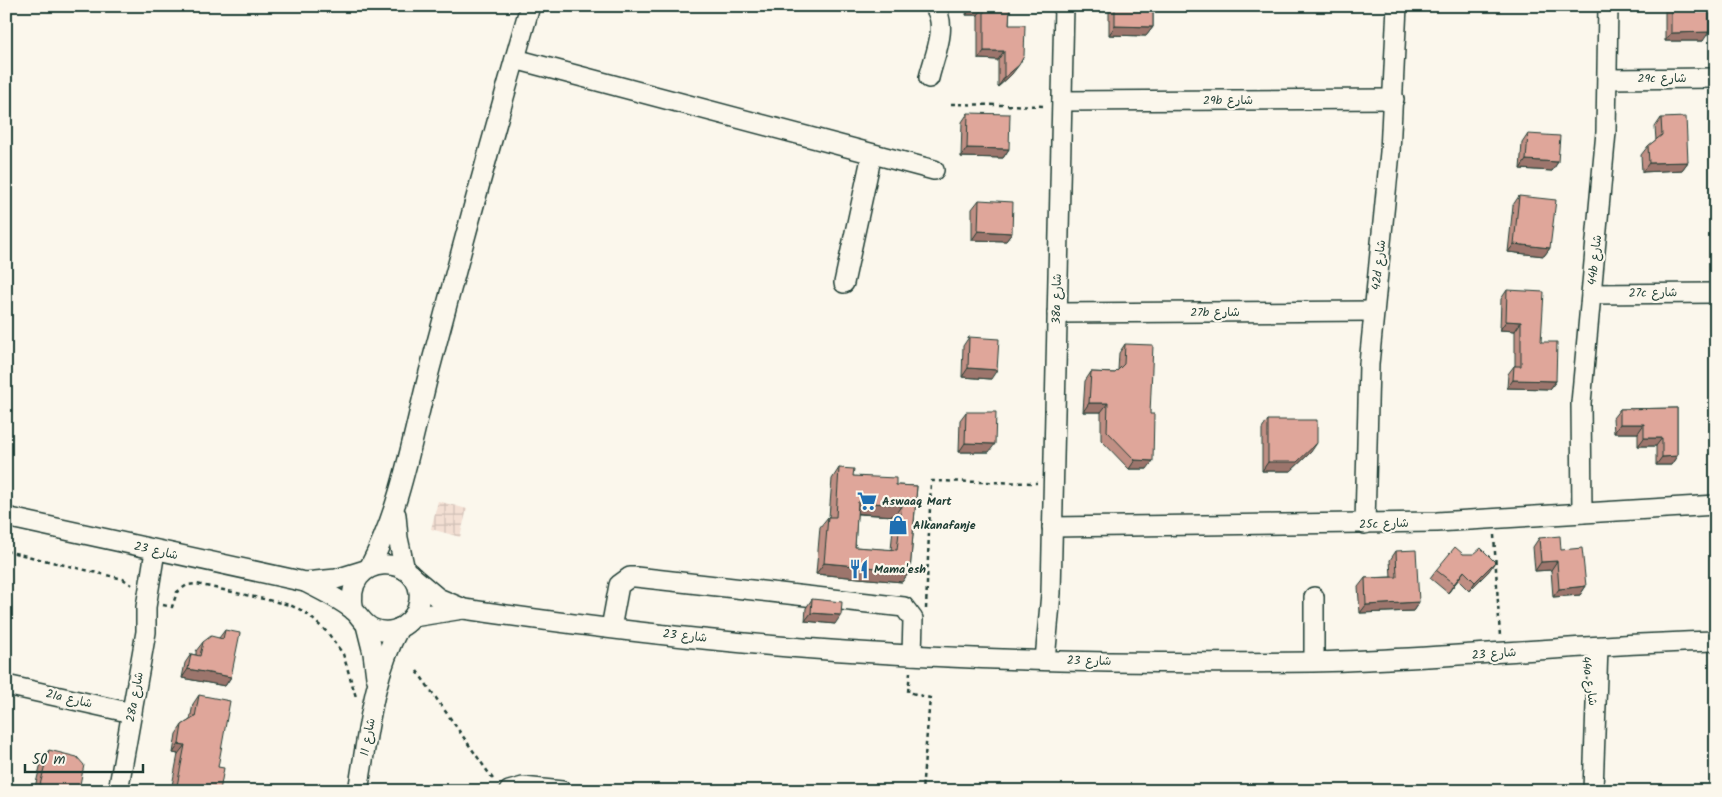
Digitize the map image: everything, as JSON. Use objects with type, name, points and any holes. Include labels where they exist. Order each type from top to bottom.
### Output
[{"type":"street","points":[[396,505],[398,538],[409,574],[419,598],[406,623],[382,631],[360,618],[352,600],[353,589],[357,578],[367,569],[385,537],[396,505],[440,329],[530,6]]},
{"type":"street","points":[[929,78],[941,30],[940,14],[934,6]]},
{"type":"street","name":"38a شارع","points":[[1051,661],[1048,610],[1051,593],[1064,6]]},
{"type":"street","name":"42d شارع","points":[[1365,524],[1367,418],[1374,311],[1394,99],[1397,6]]},
{"type":"street","name":"44b شارع","points":[[1582,513],[1581,403],[1602,186],[1608,79],[1608,6]]},
{"type":"street","points":[[515,59],[934,170]]},
{"type":"street","name":"29c شارع","points":[[1608,79],[1716,78]]},
{"type":"street","name":"29b شارع","points":[[1062,104],[1394,99]]},
{"type":"street","points":[[844,284],[872,154]]},
{"type":"street","name":"27c شارع","points":[[1591,294],[1716,292]]},
{"type":"street","name":"27b شارع","points":[[1057,313],[1374,311]]},
{"type":"street","name":"25c شارع","points":[[1052,527],[1365,524],[1492,519],[1716,505]]},
{"type":"street","name":"شارع 23","points":[[6,517],[305,582],[336,579],[367,569]]},
{"type":"street","name":"28a شارع","points":[[118,791],[162,552]]},
{"type":"street","points":[[367,569],[387,564],[409,574]]},
{"type":"street","name":"شارع 23","points":[[409,574],[438,598],[464,609],[611,628],[762,644],[912,655],[1051,661],[1314,662],[1501,654],[1716,641]]},
{"type":"street","points":[[611,628],[619,585],[630,577],[636,577],[904,607],[913,619],[912,655]]},
{"type":"street","name":"شارع 23","points":[[305,582],[360,618]]},
{"type":"street","points":[[1314,597],[1314,662]]},
{"type":"street","name":"شارع 23","points":[[406,623],[464,609]]},
{"type":"street","name":"شارع 11","points":[[358,791],[376,682],[373,653],[360,618]]},
{"type":"street","name":"شارع 11","points":[[376,682],[386,655],[406,623]]},
{"type":"street","name":"44a شارع","points":[[1591,648],[1598,695],[1595,714],[1593,791]]},
{"type":"street","name":"21a شارع","points":[[6,685],[132,713]]},
{"type":"street","points":[[503,787],[562,791]]},
{"type":"path","points":[[951,104],[1062,104]]},
{"type":"path","points":[[926,617],[931,481],[1053,484]]},
{"type":"path","points":[[1492,519],[1501,654]]},
{"type":"path","points":[[6,551],[123,579],[134,587],[137,599],[172,607],[177,592],[192,584],[290,605],[305,612],[328,632],[340,648],[348,665],[358,700],[373,706]]},
{"type":"path","points":[[912,655],[908,692],[930,698],[922,791]]},
{"type":"path","points":[[417,671],[503,787]]},
{"type":"shaded area","points":[[438,501],[467,509],[460,537],[431,529]]},
{"type":"building","points":[[973,6],[1010,6],[1009,25],[1025,25],[1024,56],[1019,65],[1004,78],[1004,51],[984,51],[984,7]]},
{"type":"building","points":[[1115,6],[1153,6],[1153,27],[1115,26]]},
{"type":"building","points":[[1671,6],[1709,6],[1709,32],[1671,33]]},
{"type":"building","points":[[968,113],[1010,114],[1009,149],[967,148]]},
{"type":"building","points":[[1686,117],[1688,162],[1649,163],[1648,146],[1662,135],[1661,118]]},
{"type":"building","points":[[1528,134],[1560,136],[1558,162],[1526,160]]},
{"type":"building","points":[[1519,196],[1556,200],[1550,248],[1514,244]]},
{"type":"building","points":[[979,200],[1013,202],[1012,233],[978,231]]},
{"type":"building","points":[[1507,290],[1544,292],[1541,342],[1557,342],[1556,381],[1513,380],[1514,366],[1521,366],[1521,322],[1506,321]]},
{"type":"building","points":[[969,337],[999,339],[997,370],[968,368]]},
{"type":"building","points":[[1125,344],[1153,345],[1150,414],[1154,414],[1153,461],[1135,460],[1107,431],[1108,403],[1089,403],[1091,372],[1115,373],[1124,364]]},
{"type":"building","points":[[1677,408],[1677,456],[1662,457],[1662,438],[1644,438],[1644,424],[1620,424],[1620,409]]},
{"type":"building","points":[[966,412],[996,412],[995,444],[965,443]]},
{"type":"building","points":[[1268,420],[1317,420],[1317,443],[1297,462],[1268,462]]},
{"type":"building","points":[[839,468],[854,469],[853,476],[896,478],[896,485],[917,486],[910,571],[824,563],[828,517],[836,517]],"holes":[[[858,502],[902,505],[897,550],[855,547]]]},
{"type":"building","points":[[1560,536],[1561,550],[1582,548],[1586,586],[1559,589],[1557,561],[1541,562],[1539,538]]},
{"type":"building","points":[[1455,547],[1463,554],[1474,554],[1481,548],[1495,562],[1475,582],[1464,571],[1454,584],[1436,570]]},
{"type":"building","points":[[1416,550],[1419,602],[1366,605],[1365,578],[1397,577],[1396,551]]},
{"type":"building","points":[[812,599],[842,602],[841,615],[811,613]]},
{"type":"building","points":[[225,630],[240,633],[231,677],[188,669],[191,654],[200,656],[203,642],[211,636],[223,639]]},
{"type":"building","points":[[199,695],[230,701],[218,767],[224,768],[220,791],[176,791],[185,745],[179,744],[182,725],[195,717]]},
{"type":"building","points":[[49,750],[77,757],[84,765],[79,789],[75,791],[61,791],[40,785]]},
{"type":"place","name":"Aswaaq Mart","points":[[867,501]]},
{"type":"place","name":"Alkanafanje","points":[[898,525]]},
{"type":"place","name":"Mama'esh","points":[[859,569]]}]
